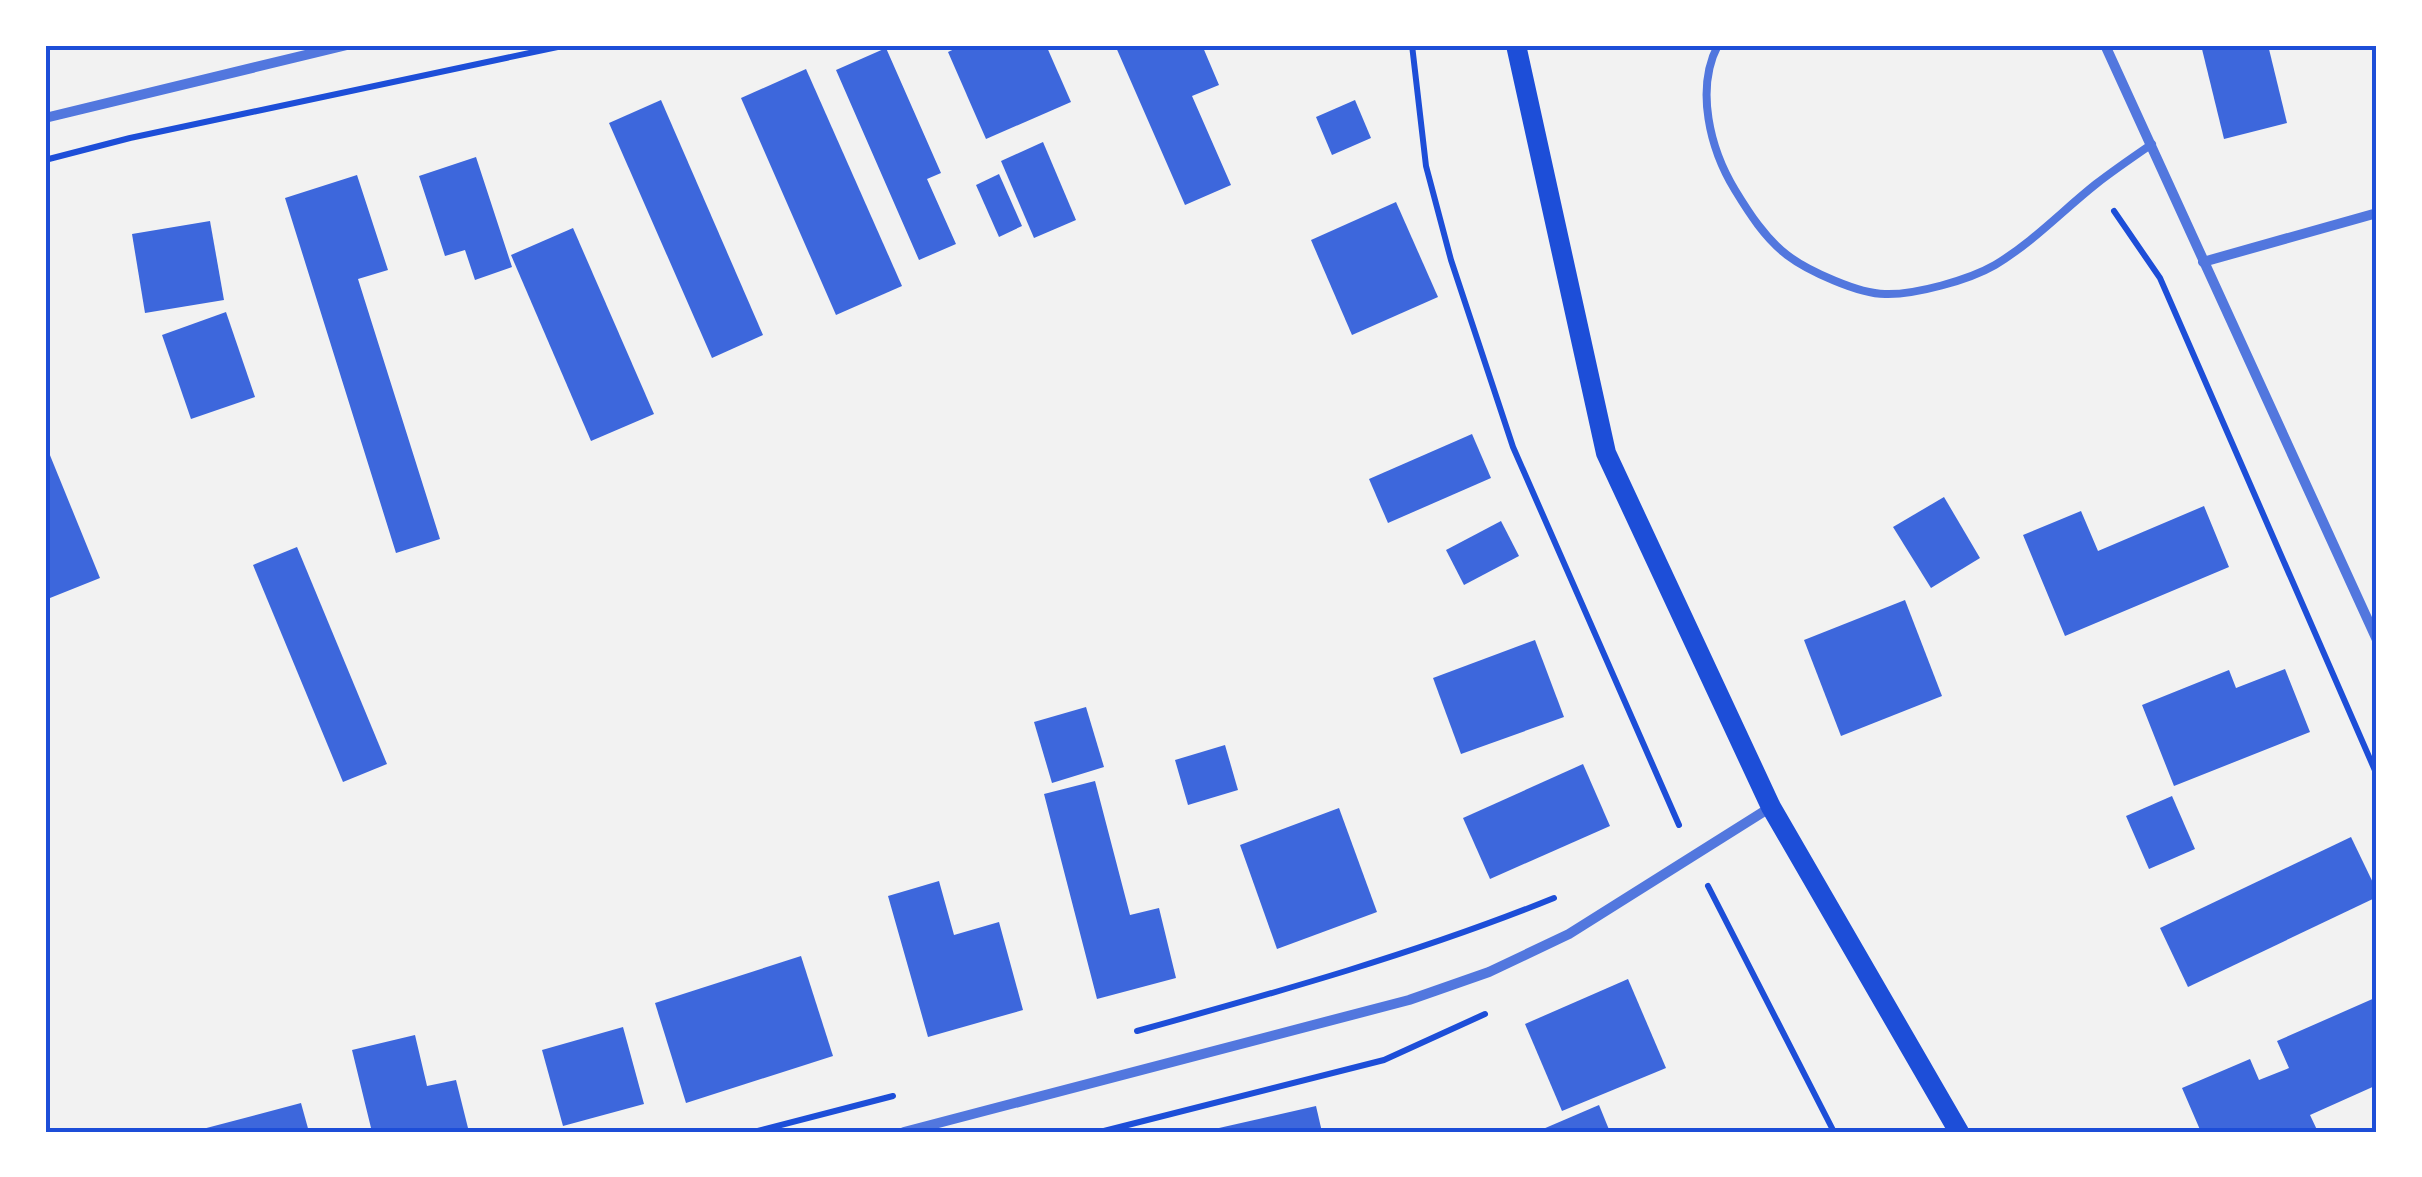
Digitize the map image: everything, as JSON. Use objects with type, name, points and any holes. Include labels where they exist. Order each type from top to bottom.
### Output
[{"type":"main road","points":[[1516,45],[1606,453],[1770,807],[1959,1132]]},
{"type":"street","points":[[45,118],[347,45]]},
{"type":"street","points":[[2106,45],[2377,640]]},
{"type":"street","points":[[2204,262],[2377,213]]},
{"type":"street","points":[[904,1132],[1409,1000],[1489,972],[1569,934],[1770,807]]},
{"type":"lane","points":[[1718,45],[1709,62],[1707,112],[1724,172],[1752,217],[1787,255],[1834,280],[1884,294],[1938,286],[1992,266],[2050,226],[2096,184],[2152,144]]},
{"type":"path","points":[[45,160],[130,138],[567,45]]},
{"type":"path","points":[[1412,45],[1426,166],[1451,260],[1512,447],[1694,858],[1834,1132]]},
{"type":"path","points":[[2096,184],[2160,278],[2377,775]]},
{"type":"path","points":[[1120,1036],[1342,974],[1476,930],[1564,894]]},
{"type":"path","points":[[754,1132],[900,1094]]},
{"type":"building","points":[[963,45],[1046,45],[1071,102],[986,139],[948,52]]},
{"type":"building","points":[[1115,45],[1202,45],[1219,85],[1192,96],[1231,185],[1185,205]]},
{"type":"building","points":[[2201,45],[2268,45],[2287,123],[2224,139]]},
{"type":"building","points":[[886,48],[941,173],[927,179],[956,244],[919,260],[836,70]]},
{"type":"building","points":[[806,69],[902,286],[836,315],[741,98]]},
{"type":"building","points":[[661,100],[763,335],[712,358],[609,123]]},
{"type":"building","points":[[1355,100],[1371,138],[1332,155],[1316,117]]},
{"type":"building","points":[[1043,142],[1076,220],[1034,238],[1001,161]]},
{"type":"building","points":[[476,157],[512,267],[475,280],[465,250],[445,256],[419,176]]},
{"type":"building","points":[[999,174],[1022,226],[999,237],[976,185]]},
{"type":"building","points":[[357,175],[388,270],[358,279],[440,539],[396,553],[285,198]]},
{"type":"building","points":[[1396,202],[1438,297],[1352,335],[1311,240]]},
{"type":"building","points":[[210,221],[224,300],[145,313],[132,234]]},
{"type":"building","points":[[573,228],[654,414],[591,441],[511,255]]},
{"type":"building","points":[[226,312],[255,397],[191,419],[162,335]]},
{"type":"building","points":[[1472,434],[1491,478],[1388,523],[1369,479]]},
{"type":"building","points":[[45,443],[100,578],[45,600]]},
{"type":"building","points":[[1944,497],[1980,558],[1931,588],[1893,527]]},
{"type":"building","points":[[2204,506],[2229,567],[2065,636],[2023,535],[2081,511],[2098,551]]},
{"type":"building","points":[[1501,521],[1519,556],[1464,585],[1446,550]]},
{"type":"building","points":[[297,547],[387,764],[343,782],[253,565]]},
{"type":"building","points":[[1905,600],[1942,696],[1841,736],[1804,640]]},
{"type":"building","points":[[1535,640],[1564,717],[1461,754],[1433,678]]},
{"type":"building","points":[[2285,669],[2310,732],[2174,786],[2142,705],[2229,670],[2236,688]]},
{"type":"building","points":[[1086,707],[1104,767],[1052,783],[1034,722]]},
{"type":"building","points":[[1225,745],[1238,790],[1188,805],[1175,760]]},
{"type":"building","points":[[1583,764],[1610,826],[1490,879],[1463,818]]},
{"type":"building","points":[[1095,781],[1130,915],[1159,908],[1176,978],[1097,999],[1044,794]]},
{"type":"building","points":[[2172,796],[2195,849],[2149,869],[2126,816]]},
{"type":"building","points":[[1339,808],[1377,912],[1277,949],[1240,845]]},
{"type":"building","points":[[2351,837],[2377,897],[2188,987],[2160,928]]},
{"type":"building","points":[[939,881],[954,935],[999,922],[1023,1010],[928,1037],[888,896]]},
{"type":"building","points":[[801,956],[833,1056],[686,1103],[655,1003]]},
{"type":"building","points":[[1628,979],[1666,1068],[1562,1111],[1525,1024]]},
{"type":"building","points":[[2377,997],[2377,1085],[2310,1115],[2318,1132],[2201,1132],[2182,1088],[2250,1059],[2259,1080],[2289,1068],[2277,1041]]},
{"type":"building","points":[[623,1027],[644,1104],[563,1126],[542,1050]]},
{"type":"building","points":[[415,1035],[427,1086],[456,1080],[469,1132],[372,1132],[352,1050]]},
{"type":"building","points":[[301,1103],[309,1132],[195,1132],[195,1131]]},
{"type":"building","points":[[1599,1105],[1610,1132],[1536,1132]]},
{"type":"building","points":[[1316,1106],[1322,1132],[1220,1132],[1219,1128]]}]
